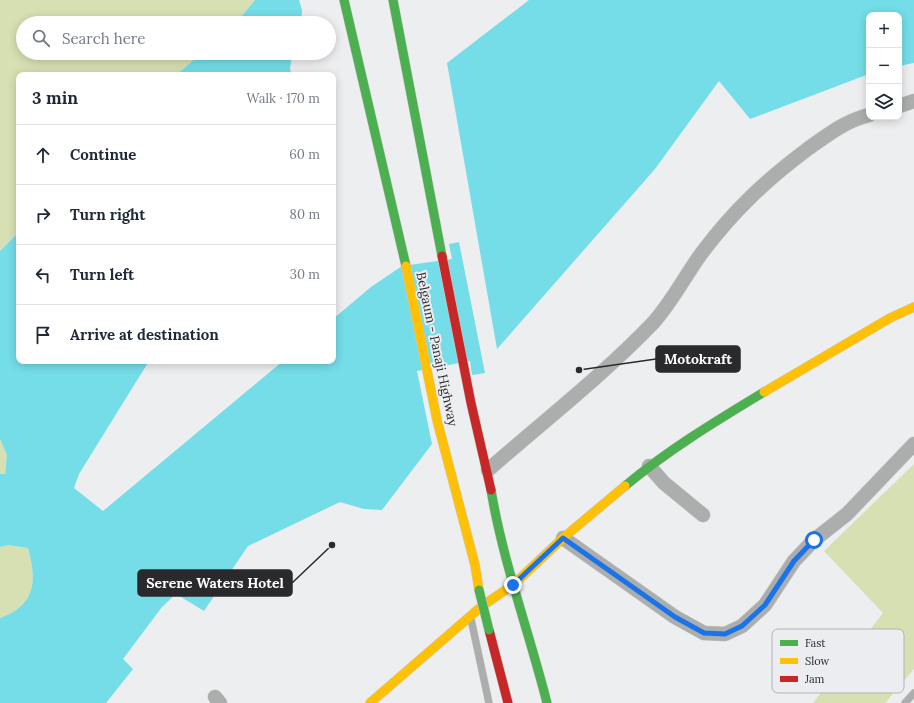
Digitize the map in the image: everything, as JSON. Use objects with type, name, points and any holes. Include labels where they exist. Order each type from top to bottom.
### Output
[{"type":"main road","name":"Belgaum - Panaji Highway","points":[[344,0],[398,226],[437,420],[475,565],[482,606],[508,703]]},
{"type":"main road","name":"Belgaum - Panaji Highway","points":[[393,0],[471,403],[488,470],[498,531],[535,655],[547,703]]},
{"type":"main road","points":[[370,703],[482,606],[513,585],[563,538],[649,466],[700,431],[769,388],[890,318],[914,307]]},
{"type":"street","points":[[902,105],[914,101]]},
{"type":"street","points":[[488,470],[624,353],[661,314],[701,254],[742,203],[786,165],[828,135],[850,120],[866,115]]},
{"type":"street","points":[[563,538],[675,617],[704,633],[725,634],[742,626],[765,605],[794,561],[814,540],[847,514],[914,444]]},
{"type":"street","points":[[649,466],[664,483],[703,515]]},
{"type":"lane","points":[[471,617],[488,703]]},
{"type":"lane","points":[[905,703],[914,693]]},
{"type":"green space","points":[[0,0],[255,0],[242,16],[16,16],[16,60],[194,60],[180,72],[16,72],[16,235],[0,251]]},
{"type":"green space","points":[[0,439],[7,455],[5,474],[0,474]]},
{"type":"green space","points":[[914,464],[914,669],[904,681],[904,629],[871,629],[883,613],[824,551]]},
{"type":"green space","points":[[8,545],[28,548],[33,581],[27,599],[21,606],[12,613],[0,618],[0,547]]},
{"type":"green space","points":[[821,693],[894,693],[885,703],[813,703]]},
{"type":"water","points":[[255,0],[299,0],[302,10],[302,16],[242,16]]},
{"type":"water","points":[[529,0],[914,0],[914,63],[902,65],[902,12],[866,12],[866,75],[750,119],[719,81],[655,169],[497,349],[447,63]]},
{"type":"water","points":[[194,60],[291,60],[291,72],[180,72]]},
{"type":"water","points":[[16,235],[16,364],[147,364],[79,474],[74,488],[103,511],[279,364],[336,364],[336,316],[371,287],[402,266],[452,259],[449,244],[459,242],[485,373],[472,375],[470,361],[417,371],[432,444],[382,510],[364,509],[340,502],[248,546],[204,611],[176,594],[162,607],[123,659],[133,669],[106,703],[0,703],[0,618],[12,613],[21,606],[27,599],[33,581],[28,548],[8,545],[0,547],[0,474],[5,474],[7,455],[0,439],[0,251]]},
{"type":"traffic: fast","points":[[344,0],[406,266]]},
{"type":"traffic: fast","points":[[393,0],[442,256]]},
{"type":"traffic: fast","points":[[625,486],[675,448],[764,392]]},
{"type":"traffic: fast","points":[[491,490],[502,544],[547,703]]},
{"type":"traffic: fast","points":[[479,590],[489,630]]},
{"type":"traffic: slow","points":[[406,266],[437,420],[475,565],[479,590]]},
{"type":"traffic: slow","points":[[764,392],[890,318],[914,307]]},
{"type":"traffic: slow","points":[[370,703],[482,606],[513,585],[563,538],[625,486]]},
{"type":"traffic: jam","points":[[442,256],[471,403],[491,490]]},
{"type":"traffic: jam","points":[[489,630],[508,703]]},
{"type":"place","name":"Motokraft","points":[[579,370]]},
{"type":"place","name":"Serene Waters Hotel","points":[[332,545]]},
{"type":"route","points":[[513,585],[563,538],[675,617],[704,633],[725,634],[742,626],[765,605],[794,561],[814,540]]}]
